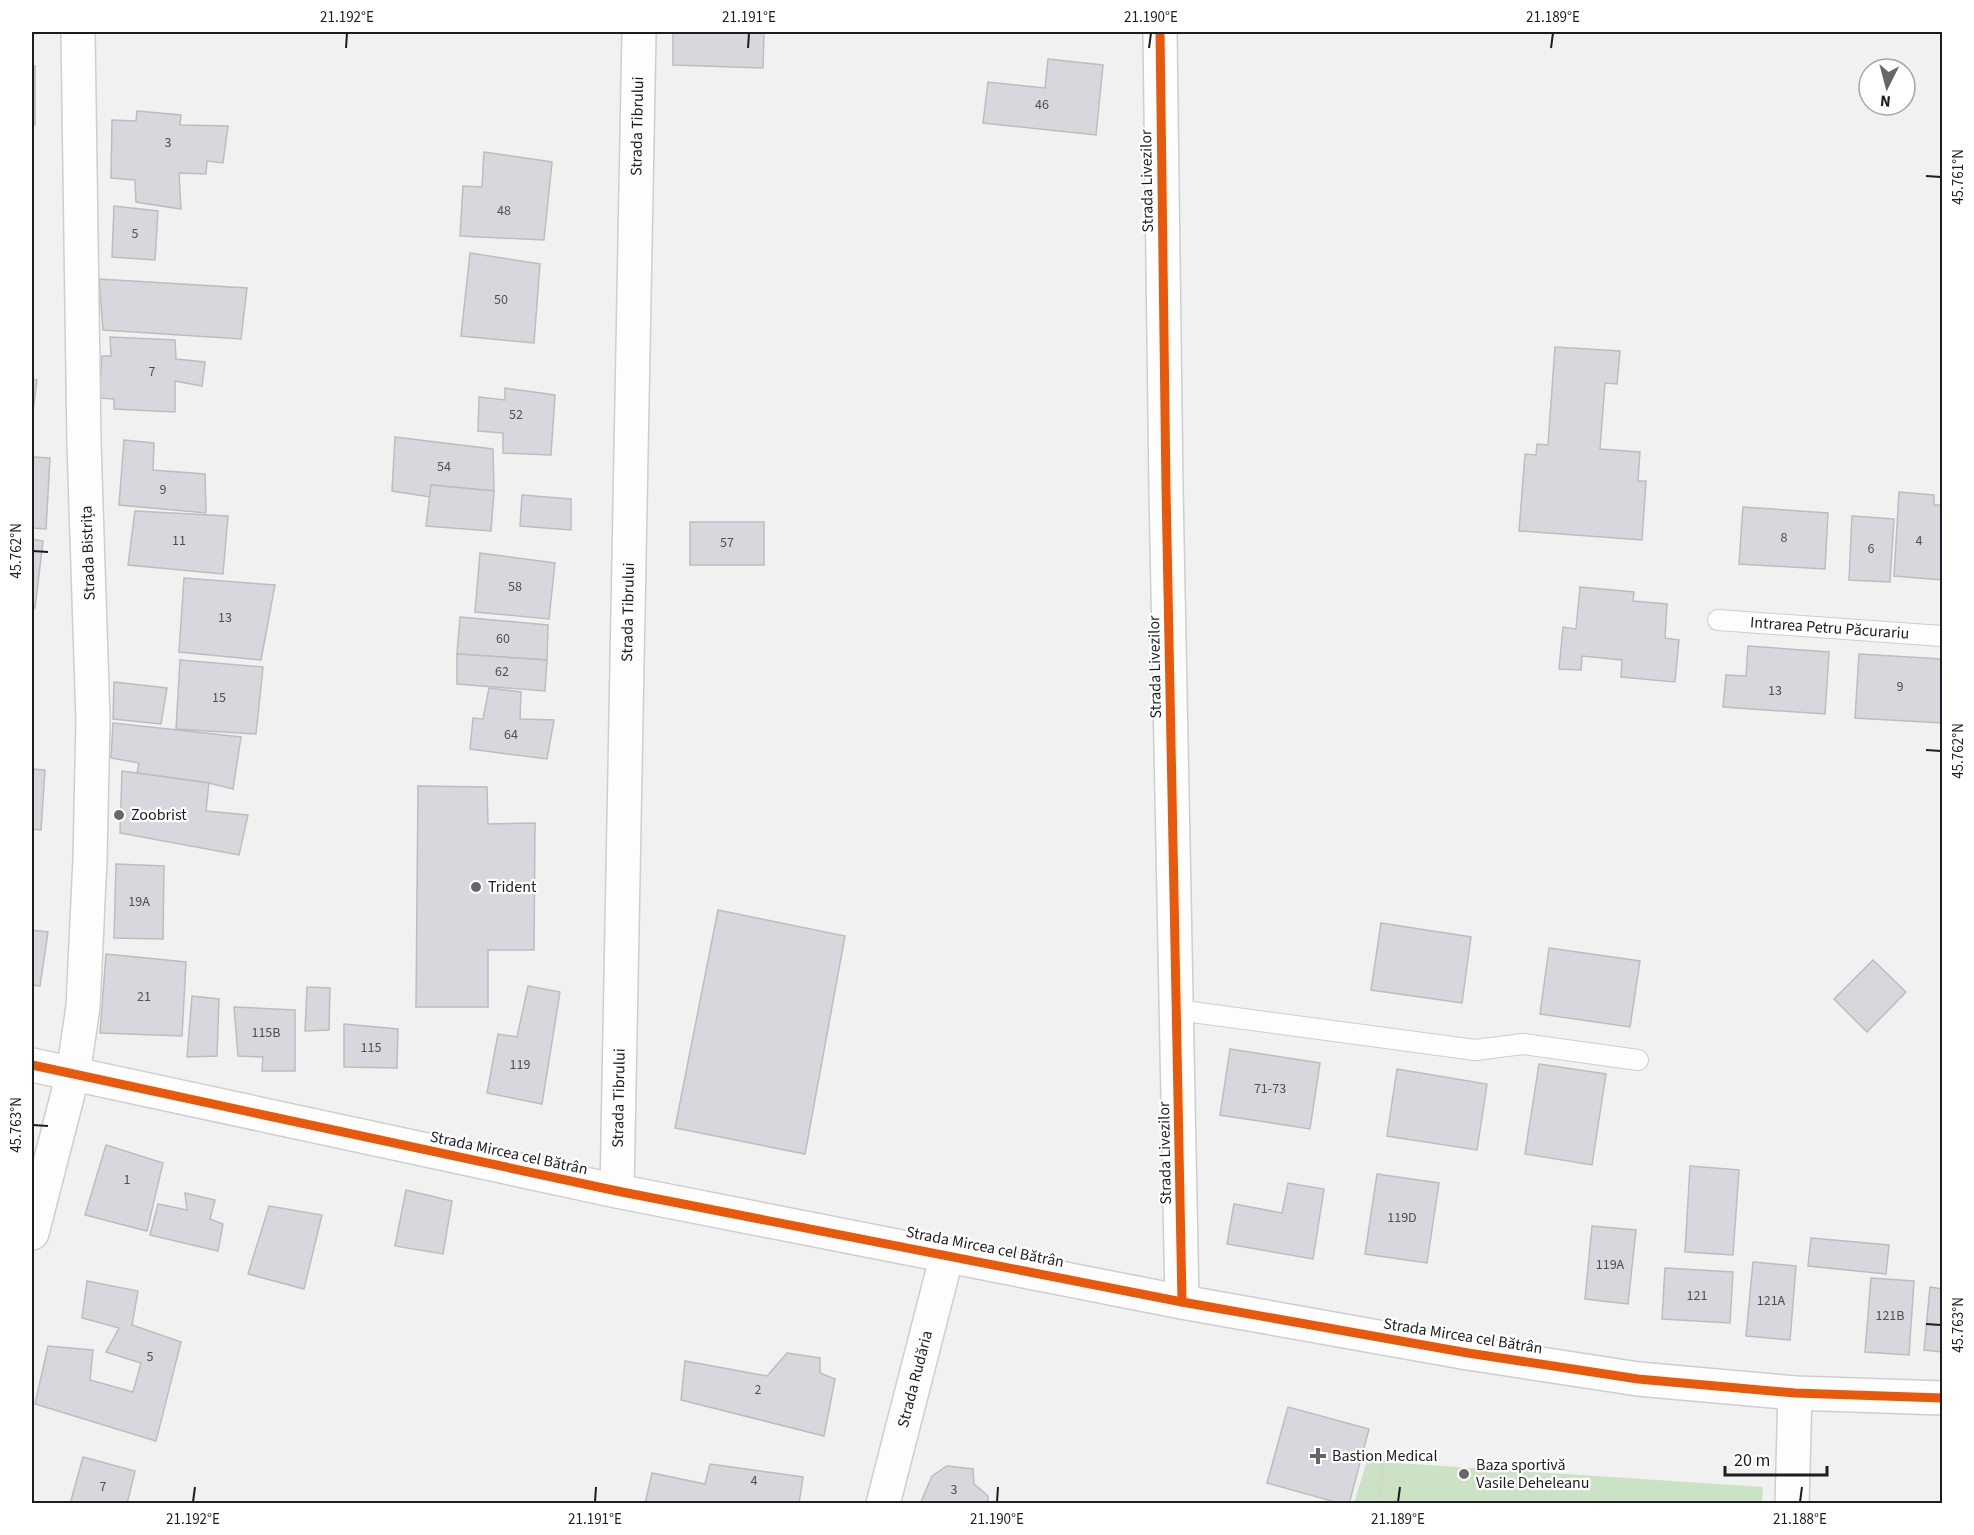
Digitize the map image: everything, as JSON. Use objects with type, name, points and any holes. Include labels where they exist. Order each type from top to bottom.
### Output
[{"type":"street","name":"Strada Bistrița","points":[[32,1233],[73,1074],[83,1007],[90,859],[93,720],[84,444],[78,32]]},
{"type":"street","name":"Strada Tibrului","points":[[617,1191],[639,32]]},
{"type":"street","name":"Strada Livezilor","points":[[1160,32],[1166,489],[1182,1302]]},
{"type":"street","name":"Strada Mircea cel Bătrân","points":[[32,1065],[617,1191],[1182,1302],[1468,1353],[1638,1379],[1795,1393],[1942,1398]]},
{"type":"street","name":"Strada Rudăria","points":[[883,1503],[947,1255]]},
{"type":"street","points":[[1792,1503],[1795,1393]]},
{"type":"lane","name":"Intrarea Petru Păcurariu","points":[[1718,620],[1942,636]]},
{"type":"lane","points":[[1177,1010],[1475,1050],[1523,1044],[1638,1060]]},
{"type":"path","points":[[1380,1503],[1383,1458]]},
{"type":"green space","name":"Baza sportivă Vasile Deheleanu","points":[[1367,1461],[1763,1487],[1762,1503],[1354,1503]]},
{"type":"building","points":[[673,32],[764,32],[763,68],[673,65]]},
{"type":"building","points":[[1048,59],[1103,65],[1096,135],[983,123],[988,82],[1045,88]]},
{"type":"building","points":[[32,66],[35,66],[35,125],[32,125]]},
{"type":"building","points":[[137,111],[181,115],[180,125],[228,126],[223,163],[207,161],[206,174],[179,173],[181,209],[136,202],[135,180],[111,178],[112,120],[136,121]]},
{"type":"building","points":[[484,152],[552,162],[544,240],[460,236],[463,186],[482,187]]},
{"type":"building","points":[[114,206],[158,211],[155,260],[112,257]]},
{"type":"building","points":[[470,253],[540,264],[534,343],[461,336]]},
{"type":"building","points":[[99,279],[247,288],[241,339],[103,330]]},
{"type":"building","points":[[110,337],[175,340],[176,359],[205,362],[202,386],[175,381],[175,412],[114,409],[114,399],[99,398],[102,356],[111,356]]},
{"type":"building","points":[[1555,347],[1620,351],[1617,384],[1605,383],[1600,449],[1640,452],[1638,481],[1646,481],[1642,540],[1519,531],[1525,454],[1536,455],[1537,444],[1548,445]]},
{"type":"building","points":[[32,379],[37,380],[32,419]]},
{"type":"building","points":[[505,388],[555,395],[551,455],[503,453],[503,433],[478,431],[479,397],[505,400]]},
{"type":"building","points":[[395,437],[493,449],[494,491],[431,485],[430,497],[392,491]]},
{"type":"building","points":[[124,440],[154,443],[153,470],[205,474],[206,513],[119,505]]},
{"type":"building","points":[[32,457],[50,458],[46,529],[32,528]]},
{"type":"building","points":[[431,485],[494,491],[491,531],[426,526]]},
{"type":"building","points":[[1899,492],[1934,495],[1934,505],[1942,505],[1942,580],[1894,576]]},
{"type":"building","points":[[522,495],[571,499],[571,530],[520,526]]},
{"type":"building","points":[[1743,507],[1828,513],[1825,569],[1739,564]]},
{"type":"building","points":[[135,511],[228,516],[223,574],[128,565]]},
{"type":"building","points":[[1852,516],[1894,519],[1890,582],[1849,580]]},
{"type":"building","points":[[690,522],[764,522],[764,565],[690,565]]},
{"type":"building","points":[[32,539],[43,541],[35,608],[32,607]]},
{"type":"building","points":[[480,553],[555,563],[549,619],[475,612]]},
{"type":"building","points":[[184,578],[275,585],[261,660],[179,652]]},
{"type":"building","points":[[1580,587],[1634,592],[1633,601],[1667,604],[1665,638],[1679,640],[1675,682],[1621,677],[1622,660],[1582,656],[1581,670],[1559,669],[1563,627],[1576,629]]},
{"type":"building","points":[[460,617],[548,625],[547,660],[457,654]]},
{"type":"building","points":[[1748,646],[1829,652],[1825,714],[1723,707],[1726,675],[1746,676]]},
{"type":"building","points":[[457,654],[547,660],[545,691],[457,684]]},
{"type":"building","points":[[1859,654],[1942,659],[1942,723],[1855,718]]},
{"type":"building","points":[[180,660],[263,667],[256,734],[176,729]]},
{"type":"building","points":[[114,682],[167,688],[161,724],[113,719]]},
{"type":"building","points":[[489,688],[521,692],[520,719],[554,720],[547,759],[470,749],[473,718],[483,719]]},
{"type":"building","points":[[113,723],[241,737],[233,789],[209,783],[137,773],[139,763],[111,758]]},
{"type":"building","points":[[32,769],[45,770],[41,830],[32,829]]},
{"type":"building","points":[[122,771],[209,783],[206,811],[248,815],[239,855],[120,833]]},
{"type":"building","name":"Trident","points":[[418,786],[487,787],[488,824],[535,823],[534,950],[488,950],[488,1007],[416,1007]]},
{"type":"building","points":[[116,864],[164,866],[163,939],[114,938]]},
{"type":"building","points":[[718,910],[845,936],[805,1154],[675,1128]]},
{"type":"building","points":[[1381,923],[1471,937],[1462,1003],[1371,990]]},
{"type":"building","points":[[32,930],[48,932],[40,986],[32,985]]},
{"type":"building","points":[[1549,948],[1640,961],[1630,1027],[1540,1014]]},
{"type":"building","points":[[106,954],[186,962],[182,1036],[100,1033]]},
{"type":"building","points":[[1873,960],[1906,992],[1867,1032],[1834,999]]},
{"type":"building","points":[[528,986],[560,992],[542,1104],[487,1093],[498,1034],[517,1037]]},
{"type":"building","points":[[307,987],[330,988],[329,1030],[305,1031]]},
{"type":"building","points":[[192,996],[219,999],[217,1056],[187,1057]]},
{"type":"building","points":[[234,1007],[295,1010],[295,1071],[262,1071],[263,1057],[238,1056]]},
{"type":"building","points":[[344,1024],[398,1029],[397,1068],[344,1067]]},
{"type":"building","points":[[1230,1049],[1320,1063],[1310,1129],[1220,1115]]},
{"type":"building","points":[[1539,1064],[1606,1074],[1592,1165],[1525,1154]]},
{"type":"building","points":[[1397,1069],[1487,1084],[1477,1150],[1387,1136]]},
{"type":"building","points":[[106,1145],[163,1163],[147,1231],[85,1215]]},
{"type":"building","points":[[1690,1166],[1739,1170],[1733,1255],[1685,1252]]},
{"type":"building","points":[[1377,1174],[1439,1183],[1427,1263],[1365,1254]]},
{"type":"building","points":[[1288,1183],[1324,1189],[1313,1259],[1227,1244],[1234,1204],[1282,1213]]},
{"type":"building","points":[[406,1190],[452,1201],[443,1254],[395,1246]]},
{"type":"building","points":[[185,1193],[215,1200],[210,1219],[223,1224],[218,1251],[150,1235],[158,1204],[187,1210]]},
{"type":"building","points":[[269,1206],[322,1215],[304,1289],[248,1274]]},
{"type":"building","points":[[1592,1226],[1636,1230],[1628,1304],[1585,1299]]},
{"type":"building","points":[[1811,1238],[1889,1245],[1886,1274],[1808,1266]]},
{"type":"building","points":[[1753,1262],[1796,1266],[1790,1340],[1746,1336]]},
{"type":"building","points":[[1665,1268],[1733,1272],[1730,1323],[1662,1319]]},
{"type":"building","points":[[1871,1278],[1914,1281],[1909,1355],[1865,1352]]},
{"type":"building","points":[[87,1281],[138,1291],[132,1325],[181,1342],[156,1441],[35,1404],[48,1346],[93,1350],[90,1380],[133,1392],[141,1363],[106,1352],[119,1328],[82,1318]]},
{"type":"building","points":[[1930,1287],[1942,1289],[1942,1352],[1924,1350]]},
{"type":"building","points":[[787,1353],[820,1358],[820,1373],[835,1379],[824,1436],[681,1400],[685,1361],[767,1376]]},
{"type":"building","name":"Bastion Medical","points":[[1288,1407],[1369,1429],[1349,1504],[1267,1483]]},
{"type":"building","points":[[83,1457],[135,1471],[127,1504],[70,1504]]},
{"type":"building","points":[[710,1464],[803,1477],[799,1504],[645,1504],[652,1473],[705,1484]]},
{"type":"building","points":[[947,1466],[973,1469],[974,1484],[988,1496],[988,1504],[922,1504],[932,1476]]},
{"type":"cycle path","points":[[1160,32],[1166,489],[1182,1302]]},
{"type":"cycle path","points":[[32,1065],[617,1191],[1182,1302],[1468,1353],[1638,1379],[1795,1393],[1942,1398]]},
{"type":"place","name":"Zoobrist","points":[[119,815]]},
{"type":"place","name":"Trident","points":[[476,887]]},
{"type":"place","name":"Bastion Medical","points":[[1318,1456]]},
{"type":"place","name":"Baza sportivă Vasile Deheleanu","points":[[1464,1474]]}]
